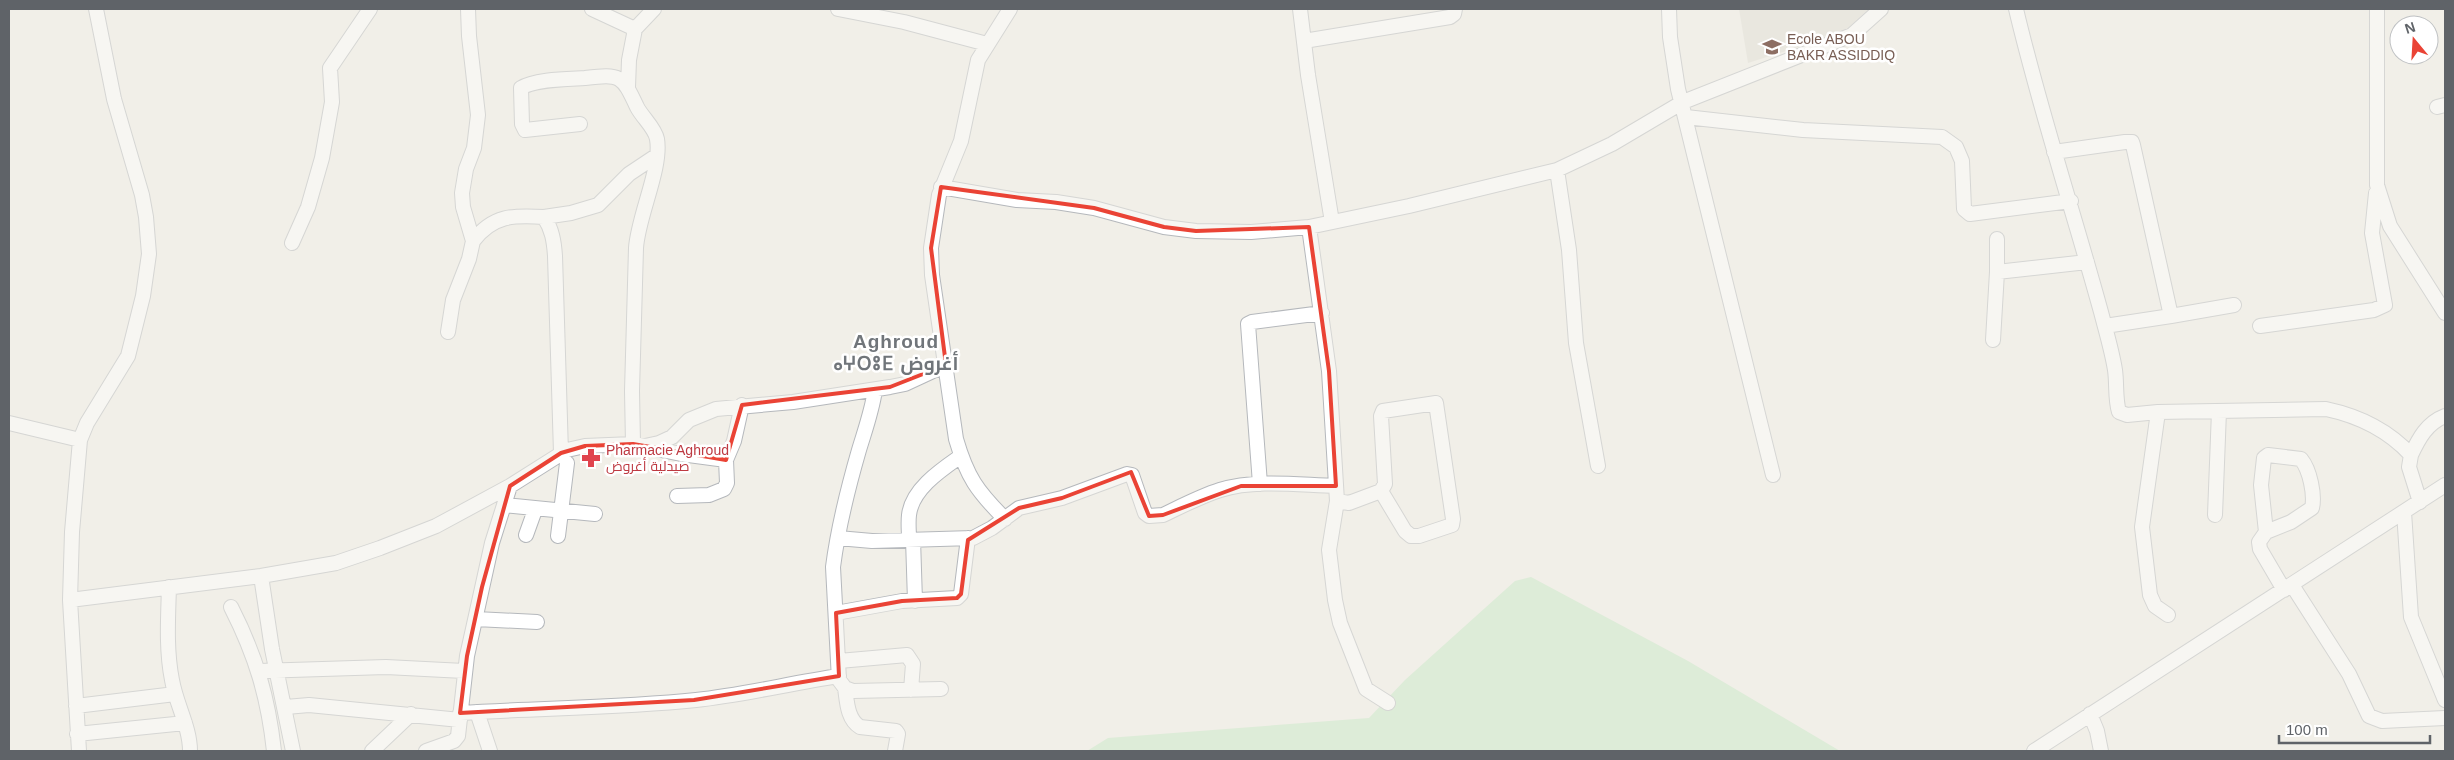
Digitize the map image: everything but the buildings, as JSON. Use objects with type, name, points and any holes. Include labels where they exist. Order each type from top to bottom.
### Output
[{"type":"street","points":[[79,751],[70,600],[72,532],[80,440],[87,423],[128,356],[143,296],[148,254],[148,234],[142,196],[114,99],[100,40],[96,9]]},
{"type":"street","points":[[292,244],[308,207],[322,158],[332,102],[330,68],[370,9]]},
{"type":"street","points":[[468,9],[469,36],[478,115],[474,148],[466,169],[462,193],[463,207],[473,242]]},
{"type":"street","points":[[592,9],[636,29]]},
{"type":"street","points":[[628,87],[629,60],[636,29],[654,9]]},
{"type":"street","points":[[838,9],[904,22],[987,44]]},
{"type":"street","points":[[1005,519],[972,483],[956,439],[931,257],[933,222],[941,187],[961,141],[978,60],[1010,9]]},
{"type":"street","points":[[1300,9],[1308,75],[1332,222]]},
{"type":"street","points":[[1304,40],[1450,17],[1454,14],[1455,9]]},
{"type":"street","points":[[1669,9],[1670,37],[1682,102],[1773,475]]},
{"type":"street","points":[[941,187],[990,196],[1094,208],[1164,227],[1196,231],[1251,232],[1309,227],[1557,170],[1612,144],[1682,102],[1852,35],[1881,9]]},
{"type":"street","points":[[2016,9],[2054,152],[2070,201],[2105,326],[2116,371],[2117,405],[2120,412],[2127,415],[2158,412],[2326,409],[2349,414],[2368,422],[2399,442],[2411,454]]},
{"type":"street","points":[[2260,326],[2374,310],[2385,305],[2372,233],[2376,185],[2377,9]]},
{"type":"street","points":[[580,124],[525,130],[522,124],[521,88],[529,84],[612,76],[622,80],[628,87],[640,112],[657,138],[656,156],[637,233],[636,248],[632,392],[639,445]]},
{"type":"street","points":[[1686,118],[1803,130],[1942,137],[1956,146],[1962,161],[1964,209],[1970,214],[2070,201]]},
{"type":"street","points":[[2054,152],[2090,145],[2132,142],[2171,316]]},
{"type":"street","points":[[448,332],[452,300],[469,259],[473,242],[483,228],[514,215],[544,216],[571,213],[598,205],[629,174],[656,156]]},
{"type":"street","points":[[1557,170],[1569,250],[1576,343],[1598,466]]},
{"type":"street","points":[[2376,185],[2390,226],[2445,312]]},
{"type":"street","points":[[544,216],[553,238],[555,256],[564,458],[562,512],[558,536]]},
{"type":"street","points":[[1309,227],[1329,371],[1337,501],[1329,550],[1338,616],[1366,689],[1388,703]]},
{"type":"street","points":[[1993,340],[1997,239]]},
{"type":"street","points":[[1997,272],[2087,262]]},
{"type":"street","points":[[2105,326],[2234,305]]},
{"type":"street","points":[[1260,484],[1248,324],[1322,313]]},
{"type":"street","points":[[70,600],[261,576],[323,566],[380,548],[436,526],[585,446],[639,445],[668,439],[685,422],[716,409],[742,405],[793,402],[875,390],[905,384],[946,365]]},
{"type":"street","points":[[875,390],[871,417],[855,465],[833,568],[839,661],[850,716],[860,727],[896,731],[898,734],[895,751]]},
{"type":"street","points":[[1337,501],[1349,504],[1381,491],[1385,484],[1381,416],[1383,411],[1436,403],[1443,442],[1453,519],[1452,525],[1419,536],[1411,536],[1405,531],[1381,491]]},
{"type":"street","points":[[677,496],[709,495],[724,489],[727,483],[726,460],[734,442],[742,405]]},
{"type":"street","points":[[2215,515],[2219,411]]},
{"type":"street","points":[[2158,412],[2142,527],[2150,596],[2155,606],[2168,615]]},
{"type":"street","points":[[2420,502],[2409,467],[2411,454],[2422,434],[2437,420],[2445,416]]},
{"type":"street","points":[[9,423],[80,440]]},
{"type":"street","points":[[639,445],[682,454],[726,460]]},
{"type":"street","points":[[2266,532],[2262,485],[2264,458],[2268,455],[2301,459],[2305,464],[2313,497],[2312,508],[2291,522],[2266,532],[2259,542],[2260,549],[2349,674],[2369,716],[2382,721],[2445,718]]},
{"type":"street","points":[[915,601],[909,513],[914,500],[938,473],[961,456]]},
{"type":"street","points":[[838,538],[872,541],[968,538],[982,534],[1019,508],[1062,498],[1128,474],[1132,475],[1145,513],[1148,516],[1163,515],[1222,490],[1260,484],[1336,486]]},
{"type":"street","points":[[2034,751],[2445,485]]},
{"type":"street","points":[[426,751],[457,739],[464,671],[492,543],[510,486]]},
{"type":"street","points":[[504,505],[535,510],[595,514]]},
{"type":"street","points":[[526,535],[535,510]]},
{"type":"street","points":[[2404,512],[2411,617],[2445,700]]},
{"type":"street","points":[[836,613],[915,601],[957,598],[961,594],[968,538]]},
{"type":"street","points":[[261,576],[277,672],[286,707],[293,751]]},
{"type":"street","points":[[169,588],[168,658],[175,694],[185,723],[190,751]]},
{"type":"street","points":[[231,607],[246,637],[259,671],[268,705],[274,751]]},
{"type":"street","points":[[476,619],[537,622]]},
{"type":"street","points":[[839,661],[907,655],[913,664],[911,690]]},
{"type":"street","points":[[259,671],[277,672],[314,668],[386,667],[464,671]]},
{"type":"street","points":[[286,707],[309,705],[460,717],[477,712],[694,700],[736,695],[778,685],[842,682],[853,691],[940,689]]},
{"type":"street","points":[[76,706],[175,694]]},
{"type":"street","points":[[477,712],[490,751]]},
{"type":"street","points":[[372,751],[411,714]]},
{"type":"street","points":[[2090,714],[2097,731],[2101,751]]},
{"type":"street","points":[[77,734],[185,723]]},
{"type":"highlighted area","points":[[941,187],[1094,208],[1164,227],[1196,231],[1309,227],[1329,371],[1336,486],[1241,486],[1163,515],[1149,516],[1131,472],[1062,498],[1019,508],[968,540],[961,594],[957,598],[902,601],[836,613],[839,676],[694,700],[460,713],[467,656],[482,587],[510,486],[561,453],[585,446],[633,444],[726,460],[742,405],[890,387],[946,365],[931,248]]},
{"type":"shaded area","name":"Ecole ABOU BAKR ASSIDDIQ","points":[[1739,9],[1873,9],[1849,31],[1748,63]]},
{"type":"green space","points":[[1531,577],[1688,661],[1840,751],[1087,751],[1108,738],[1369,718],[1405,680],[1515,581]]},
{"type":"place","name":"Ecole ABOU BAKR ASSIDDIQ","points":[[1772,47]]},
{"type":"place","name":"Pharmacie Aghroud صيدلية أغروض","points":[[591,458]]},
{"type":"district","name":"Aghroud ⴰⵖⵔⵓⴹ أغروض","points":[[896,352]]}]
